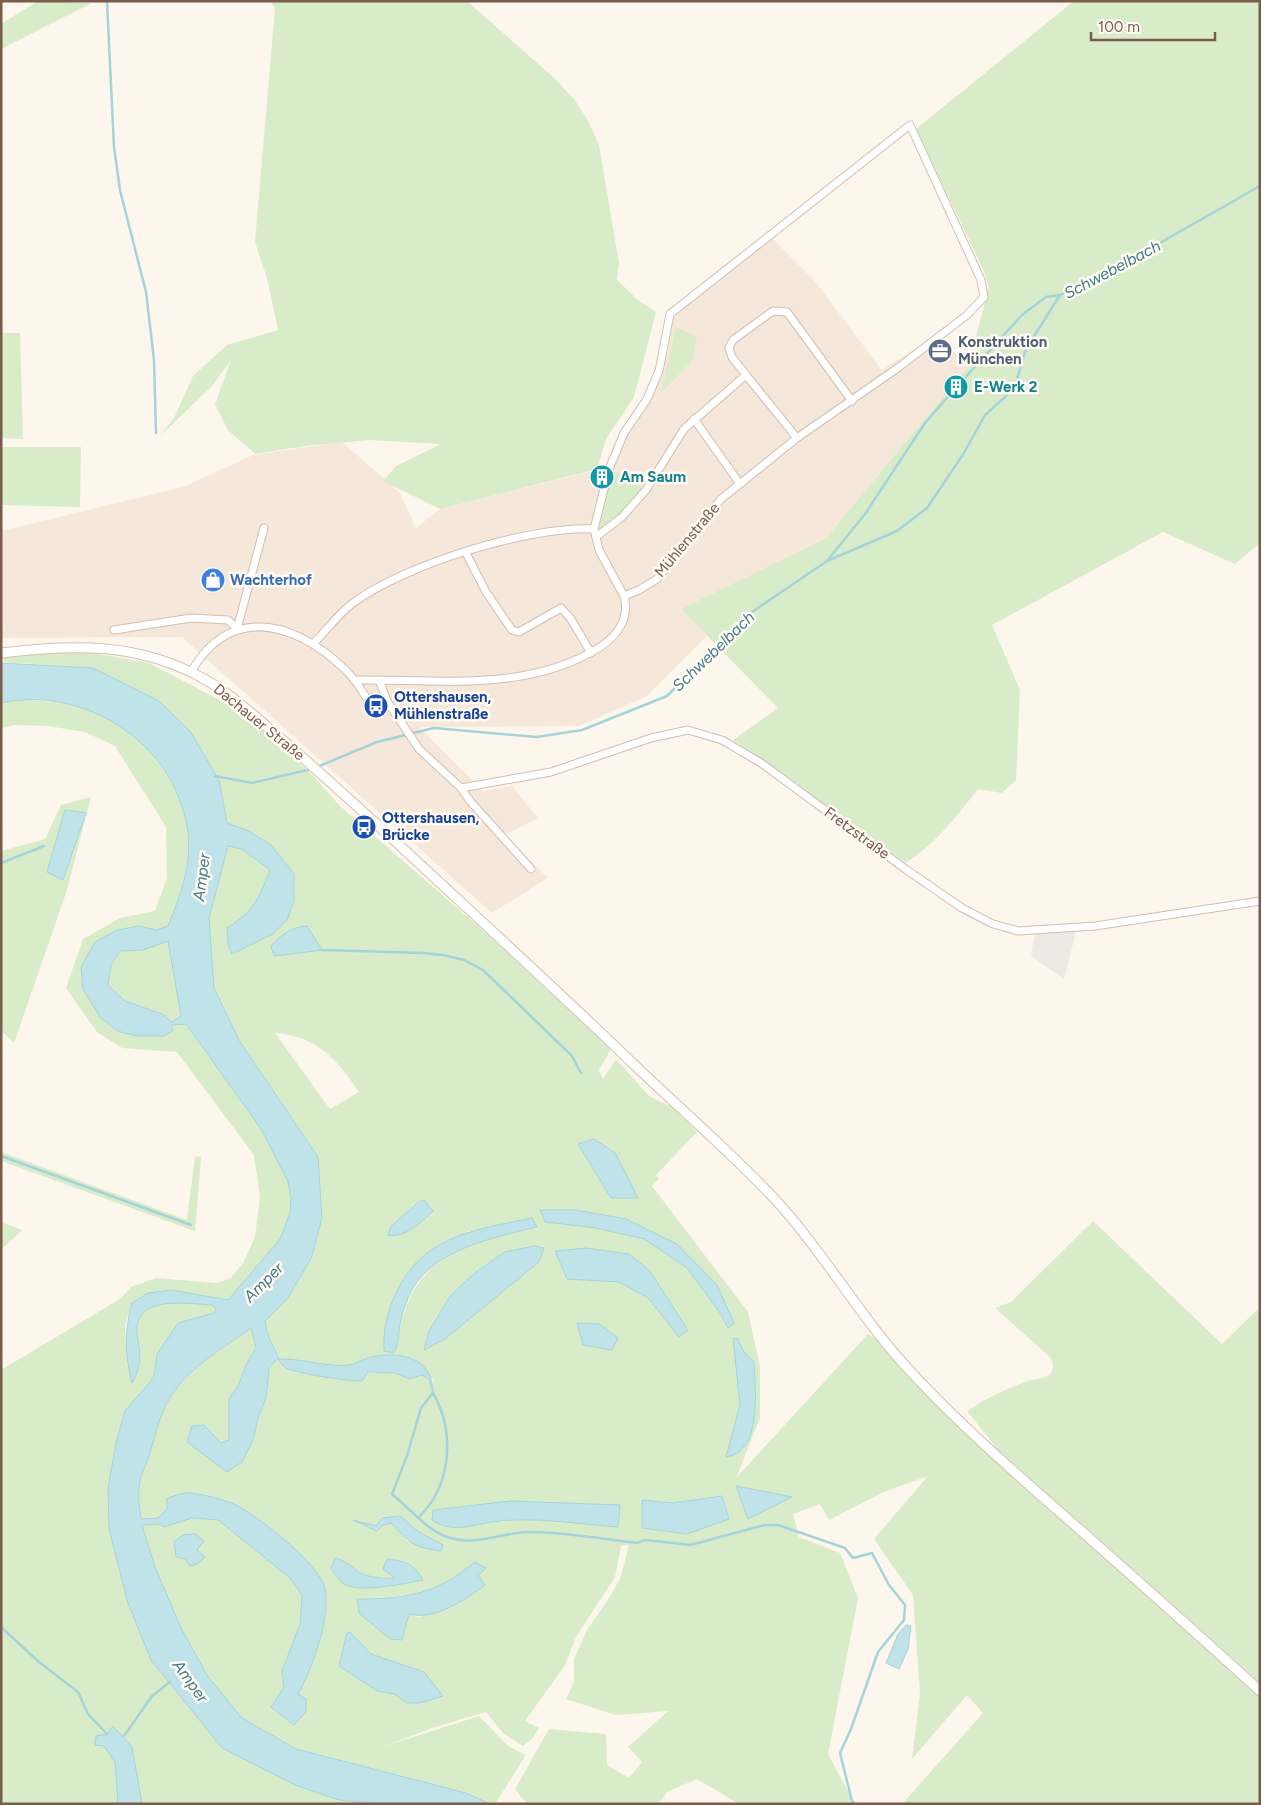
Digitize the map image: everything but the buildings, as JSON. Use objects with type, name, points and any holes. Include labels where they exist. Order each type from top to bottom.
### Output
[{"type":"main road","name":"Dachauer Straße","points":[[1,653],[40,648],[94,646],[148,657],[190,672],[221,690],[312,765],[575,1007],[774,1198],[892,1351],[984,1445],[1260,1691]]},
{"type":"street","name":"Mühlenstraße","points":[[594,528],[609,469],[624,433],[647,399],[659,371],[670,314],[910,125],[981,280],[984,297],[967,315],[852,401],[797,438],[721,499],[657,579],[639,590],[624,596]]},
{"type":"street","points":[[797,438],[732,357],[728,348],[733,340],[773,311],[787,312],[852,401]]},
{"type":"street","points":[[596,537],[622,517],[646,490],[684,430],[694,419],[746,375]]},
{"type":"street","points":[[694,419],[740,484]]},
{"type":"street","points":[[237,629],[264,528]]},
{"type":"street","points":[[313,644],[352,604],[375,588],[401,574],[466,553],[570,528],[594,528],[599,550],[624,596],[627,606],[620,629],[606,643],[563,667],[513,678],[354,680]]},
{"type":"street","points":[[466,553],[486,592],[512,630],[519,632],[561,608],[571,619],[590,653]]},
{"type":"street","points":[[114,630],[191,618],[228,620],[237,629]]},
{"type":"street","points":[[190,672],[210,647],[222,636],[237,629],[265,627],[280,629],[313,644],[354,680],[361,694],[371,702],[387,701]]},
{"type":"street","points":[[379,680],[387,701],[419,750],[461,788],[476,808],[531,869]]},
{"type":"street","name":"Fretzstraße","points":[[461,788],[551,772],[651,738],[688,730],[722,740],[761,763],[904,868],[962,908],[993,924],[1018,931],[1095,926],[1260,900]]},
{"type":"shaded area","points":[[771,237],[814,280],[882,370],[938,334],[968,367],[826,538],[681,609],[707,636],[647,696],[579,726],[419,727],[483,791],[512,786],[538,818],[505,835],[548,878],[492,913],[182,637],[1,638],[1,531],[183,487],[253,455],[342,442],[400,493],[416,528],[440,509],[612,466],[627,435],[652,399],[674,316]]},
{"type":"shaded area","points":[[1035,932],[1076,932],[1064,979],[1031,956]]},
{"type":"green space","points":[[38,1],[92,3],[1,49],[1,24]]},
{"type":"green space","points":[[270,1],[467,1],[553,77],[574,99],[587,119],[599,145],[619,263],[617,280],[638,300],[656,312],[634,397],[606,439],[597,469],[440,509],[383,481],[396,466],[441,444],[369,440],[305,446],[255,454],[228,430],[215,404],[231,360],[212,386],[160,436],[174,418],[193,376],[227,345],[278,330],[267,278],[255,242],[275,8]]},
{"type":"green space","points":[[1074,1],[1260,1],[1260,543],[1235,564],[1163,532],[992,625],[1020,690],[1016,780],[1002,793],[978,789],[936,838],[906,863],[733,740],[778,708],[681,609],[826,538],[968,367],[989,287],[983,269],[916,129]]},
{"type":"green space","points":[[676,327],[697,337],[692,361],[661,393]]},
{"type":"green space","points":[[1,333],[20,333],[23,439],[1,438]]},
{"type":"green space","points":[[1,447],[81,447],[80,507],[1,505]]},
{"type":"green space","points":[[611,471],[623,475],[645,490],[621,517],[597,535],[596,528]]},
{"type":"green space","points":[[87,652],[149,663],[252,717],[314,777],[340,806],[487,934],[611,1049],[599,1070],[603,1079],[616,1059],[649,1096],[672,1107],[697,1132],[656,1175],[659,1179],[652,1186],[748,1312],[760,1367],[760,1418],[736,1478],[868,1334],[875,1338],[912,1381],[989,1454],[995,1446],[967,1411],[1006,1390],[1050,1374],[1053,1367],[1049,1356],[995,1308],[1011,1302],[1093,1221],[1222,1344],[1260,1307],[1260,1804],[902,1804],[983,1713],[967,1695],[912,1759],[920,1693],[913,1595],[874,1539],[928,1476],[884,1492],[829,1520],[820,1504],[793,1514],[799,1537],[840,1553],[858,1598],[828,1754],[855,1804],[739,1804],[697,1779],[667,1792],[658,1804],[527,1804],[515,1789],[549,1729],[606,1734],[607,1765],[629,1778],[642,1762],[628,1747],[668,1711],[616,1715],[566,1699],[574,1682],[574,1659],[588,1628],[620,1579],[629,1545],[621,1546],[615,1577],[576,1637],[565,1665],[525,1721],[539,1728],[533,1738],[523,1746],[504,1734],[486,1712],[432,1728],[382,1747],[479,1716],[508,1746],[526,1755],[495,1804],[490,1804],[466,1793],[296,1749],[242,1718],[207,1675],[181,1628],[155,1567],[141,1525],[160,1524],[164,1527],[192,1518],[218,1520],[290,1578],[302,1595],[300,1624],[282,1671],[284,1687],[272,1707],[293,1725],[299,1718],[297,1694],[304,1683],[326,1616],[274,1532],[167,1509],[158,1518],[141,1519],[139,1488],[157,1428],[168,1401],[184,1379],[205,1361],[251,1328],[256,1348],[247,1363],[238,1386],[229,1399],[229,1440],[221,1443],[203,1425],[192,1426],[209,1458],[227,1472],[253,1440],[258,1418],[266,1398],[269,1368],[279,1359],[268,1335],[265,1321],[287,1299],[311,1259],[322,1218],[318,1157],[239,1040],[214,988],[209,918],[228,846],[242,849],[270,870],[255,904],[237,922],[227,928],[294,901],[249,831],[227,823],[219,780],[93,668],[4,662],[3,655]],"holes":[[[275,1033],[302,1039],[324,1051],[342,1069],[359,1092],[330,1109]],[[420,1200],[425,1201],[433,1211],[413,1229],[388,1235],[391,1226]],[[540,1210],[576,1210],[677,1244],[734,1323],[728,1328],[720,1313],[687,1268],[644,1239],[596,1228]],[[537,1227],[472,1245],[438,1263],[425,1275],[407,1305],[401,1324],[398,1345],[391,1303],[468,1231]],[[505,1252],[539,1262],[445,1339],[451,1295],[477,1271]],[[650,1271],[679,1337],[648,1298],[619,1282]],[[734,1338],[738,1339],[744,1352],[754,1362],[726,1457],[740,1405]],[[371,1357],[413,1358],[433,1380],[432,1390],[429,1379],[422,1375],[410,1379],[395,1373],[298,1373],[279,1360],[348,1366]],[[642,1500],[673,1503],[642,1528]],[[510,1501],[524,1520],[493,1522]],[[400,1516],[418,1532],[443,1545],[407,1541],[391,1523],[383,1525],[377,1531],[357,1522],[376,1526]],[[335,1558],[359,1572],[371,1576],[396,1578],[383,1569],[387,1559],[398,1560],[408,1564],[423,1580],[345,1584]],[[475,1562],[485,1568],[478,1576],[485,1585],[452,1606],[419,1617],[357,1599],[380,1598],[425,1591],[453,1578]],[[350,1632],[371,1654],[424,1672],[407,1703],[394,1694],[377,1691]]]},
{"type":"green space","points":[[18,700],[74,705],[92,710],[111,719],[136,738],[150,753],[166,774],[178,795],[185,816],[188,836],[187,857],[184,879],[168,926],[156,930],[139,926],[83,989],[171,1026],[180,1023],[186,1024],[261,1129],[288,1181],[291,1198],[290,1212],[280,1239],[228,1300],[171,1290],[132,1303],[125,1325],[127,1365],[140,1365],[137,1326],[141,1316],[148,1310],[157,1305],[180,1303],[212,1305],[216,1308],[214,1313],[178,1323],[157,1354],[154,1377],[125,1411],[116,1443],[108,1488],[109,1529],[128,1603],[187,1704],[222,1748],[295,1785],[339,1800],[381,1804],[1,1804],[1,1370],[120,1299],[131,1287],[156,1278],[217,1283],[231,1278],[243,1263],[255,1237],[260,1196],[254,1155],[177,1052],[122,1048],[97,1032],[66,988],[83,939],[120,918],[155,911],[167,878],[166,827],[115,746],[85,732],[48,726],[15,725],[1,728],[1,703]]},
{"type":"green space","points":[[91,797],[67,890],[14,1043],[1,1030],[1,851],[45,839],[61,805]]},
{"type":"green space","points":[[168,940],[181,1017],[172,1022],[162,1014],[125,1001],[108,985],[111,965],[120,951],[143,950]]},
{"type":"green space","points":[[1,1152],[187,1220],[195,1156],[201,1157],[195,1231],[1,1161]]},
{"type":"green space","points":[[1,1222],[22,1230],[1,1250]]},
{"type":"water","name":"Amper","points":[[1,663],[93,668],[159,701],[190,731],[219,780],[227,823],[249,831],[271,845],[294,874],[294,901],[287,920],[273,934],[232,954],[228,944],[227,928],[244,916],[255,904],[270,870],[242,849],[228,846],[209,918],[214,988],[239,1040],[318,1157],[322,1218],[311,1259],[287,1299],[265,1321],[268,1335],[279,1359],[342,1366],[382,1355],[404,1356],[421,1364],[428,1371],[432,1381],[433,1393],[429,1379],[422,1375],[410,1379],[395,1373],[368,1372],[362,1381],[347,1380],[291,1370],[285,1367],[278,1359],[269,1368],[266,1398],[258,1418],[253,1440],[242,1462],[227,1472],[187,1442],[192,1426],[204,1425],[221,1443],[229,1440],[229,1399],[238,1386],[247,1363],[256,1348],[251,1328],[205,1361],[184,1379],[168,1401],[159,1421],[141,1477],[139,1503],[141,1519],[158,1518],[167,1509],[167,1498],[181,1494],[190,1493],[217,1498],[244,1509],[270,1528],[310,1564],[324,1585],[326,1610],[315,1656],[298,1694],[306,1699],[306,1712],[294,1725],[271,1707],[284,1687],[282,1671],[300,1624],[302,1595],[290,1578],[218,1520],[192,1518],[164,1527],[159,1524],[142,1525],[155,1567],[181,1628],[207,1675],[242,1718],[296,1749],[466,1793],[490,1804],[381,1804],[339,1800],[295,1785],[222,1748],[151,1660],[128,1603],[109,1529],[108,1488],[116,1443],[125,1411],[154,1377],[157,1354],[178,1323],[214,1313],[216,1309],[212,1305],[180,1303],[157,1305],[147,1310],[141,1316],[137,1326],[140,1360],[132,1383],[126,1343],[132,1303],[148,1293],[171,1290],[228,1300],[280,1239],[290,1213],[291,1198],[288,1181],[261,1129],[186,1024],[171,1026],[173,1031],[164,1036],[137,1036],[117,1031],[100,1017],[83,989],[81,967],[95,942],[117,930],[139,926],[156,930],[168,926],[177,902],[187,865],[187,826],[178,796],[163,769],[143,745],[120,726],[92,712],[63,703],[32,700],[1,703]],"holes":[[[168,941],[181,1016],[172,1022],[162,1014],[125,1001],[108,985],[111,965],[120,951],[143,950]]]},
{"type":"water","points":[[65,810],[86,813],[63,880],[47,872]]},
{"type":"water","points":[[307,926],[322,950],[274,956],[271,946],[279,938],[291,930]]},
{"type":"water","points":[[594,1139],[615,1153],[638,1198],[611,1198],[578,1144]]},
{"type":"water","points":[[421,1200],[425,1201],[433,1211],[407,1232],[388,1235],[391,1226]]},
{"type":"water","points":[[540,1210],[576,1210],[626,1219],[677,1244],[717,1285],[734,1323],[728,1328],[720,1313],[687,1268],[644,1239],[596,1228],[545,1222]]},
{"type":"water","points":[[532,1218],[537,1227],[501,1236],[463,1249],[446,1257],[430,1268],[417,1282],[408,1298],[402,1314],[394,1353],[384,1351],[385,1329],[392,1302],[406,1275],[420,1259],[435,1247],[452,1238]]},
{"type":"water","points":[[534,1246],[544,1248],[539,1262],[445,1339],[424,1350],[429,1331],[451,1295],[477,1271],[505,1252]]},
{"type":"water","points":[[586,1248],[629,1254],[650,1271],[688,1330],[679,1337],[648,1298],[619,1282],[567,1279],[555,1251]]},
{"type":"water","points":[[577,1323],[599,1324],[618,1338],[612,1350],[583,1345]]},
{"type":"water","points":[[733,1338],[738,1339],[744,1352],[754,1362],[755,1403],[751,1432],[746,1444],[738,1453],[726,1457],[740,1405]]},
{"type":"water","points":[[736,1486],[792,1497],[748,1519]]},
{"type":"water","points":[[722,1496],[729,1519],[687,1534],[642,1528],[642,1500],[673,1503]]},
{"type":"water","points":[[510,1501],[620,1505],[618,1527],[554,1521],[507,1520],[468,1527],[453,1527],[439,1524],[432,1520],[433,1510]]},
{"type":"water","points":[[400,1516],[419,1532],[443,1545],[441,1551],[418,1546],[402,1535],[391,1523],[383,1525],[377,1531],[353,1520],[376,1526],[382,1518]]},
{"type":"water","points":[[195,1534],[204,1541],[197,1550],[205,1557],[197,1564],[190,1566],[185,1559],[176,1557],[174,1542],[183,1535]]},
{"type":"water","points":[[335,1558],[363,1574],[383,1578],[395,1578],[383,1569],[387,1559],[399,1561],[412,1566],[423,1580],[383,1587],[351,1587],[342,1583],[331,1569]]},
{"type":"water","points":[[475,1562],[486,1568],[478,1576],[485,1585],[459,1603],[439,1612],[428,1615],[409,1614],[402,1640],[390,1639],[359,1613],[357,1599],[391,1598],[425,1591],[450,1580]]},
{"type":"water","points":[[906,1625],[911,1626],[908,1649],[899,1669],[886,1663],[898,1634]]},
{"type":"water","points":[[350,1632],[371,1654],[424,1672],[443,1696],[420,1703],[407,1703],[394,1694],[377,1691],[339,1666],[347,1633]]},
{"type":"water","points":[[113,1726],[132,1747],[142,1804],[118,1804],[115,1762],[104,1746],[95,1745],[96,1736],[107,1734]]},
{"type":"waterway","points":[[107,1],[114,147],[120,190],[146,292],[154,360],[156,433]]},
{"type":"waterway","name":"Schwebelbach","points":[[317,767],[377,742],[434,728],[537,737],[582,730],[667,696],[749,614],[827,561],[897,531],[927,508],[964,453],[985,415],[1005,397],[1017,379],[1026,349],[1060,295],[1151,248],[1260,186]]},
{"type":"waterway","points":[[827,561],[865,514],[925,423],[953,391],[1022,315],[1046,297],[1060,295]]},
{"type":"waterway","name":"Schwebelbach","points":[[215,776],[252,783],[312,769]]},
{"type":"waterway","points":[[1,863],[44,846]]},
{"type":"waterway","points":[[322,950],[423,953],[464,960],[483,970],[572,1056],[581,1073]]},
{"type":"waterway","points":[[1,1156],[191,1225]]},
{"type":"waterway","points":[[419,1517],[430,1504],[438,1489],[444,1474],[447,1457],[445,1424],[433,1393],[421,1408],[407,1456],[392,1494],[434,1531],[450,1538],[480,1540],[520,1533],[543,1532],[637,1543],[645,1540],[690,1545],[765,1525],[778,1525],[845,1548],[853,1558],[872,1553],[889,1585],[905,1605],[904,1620],[878,1652],[851,1729],[840,1753],[852,1801],[855,1804]]},
{"type":"waterway","points":[[1,1627],[39,1662],[78,1692],[88,1714],[107,1734]]},
{"type":"waterway","name":"Amper","points":[[124,1736],[152,1696],[170,1682]]},
{"type":"place","name":"Konstruktion München","points":[[940,351]]},
{"type":"place","name":"E-Werk 2","points":[[956,387]]},
{"type":"place","name":"Am Saum","points":[[602,477]]},
{"type":"place","name":"Wachterhof","points":[[213,580]]},
{"type":"place","name":"Ottershausen, Mühlenstraße","points":[[376,706]]},
{"type":"place","name":"Ottershausen, Brücke","points":[[364,827]]}]
